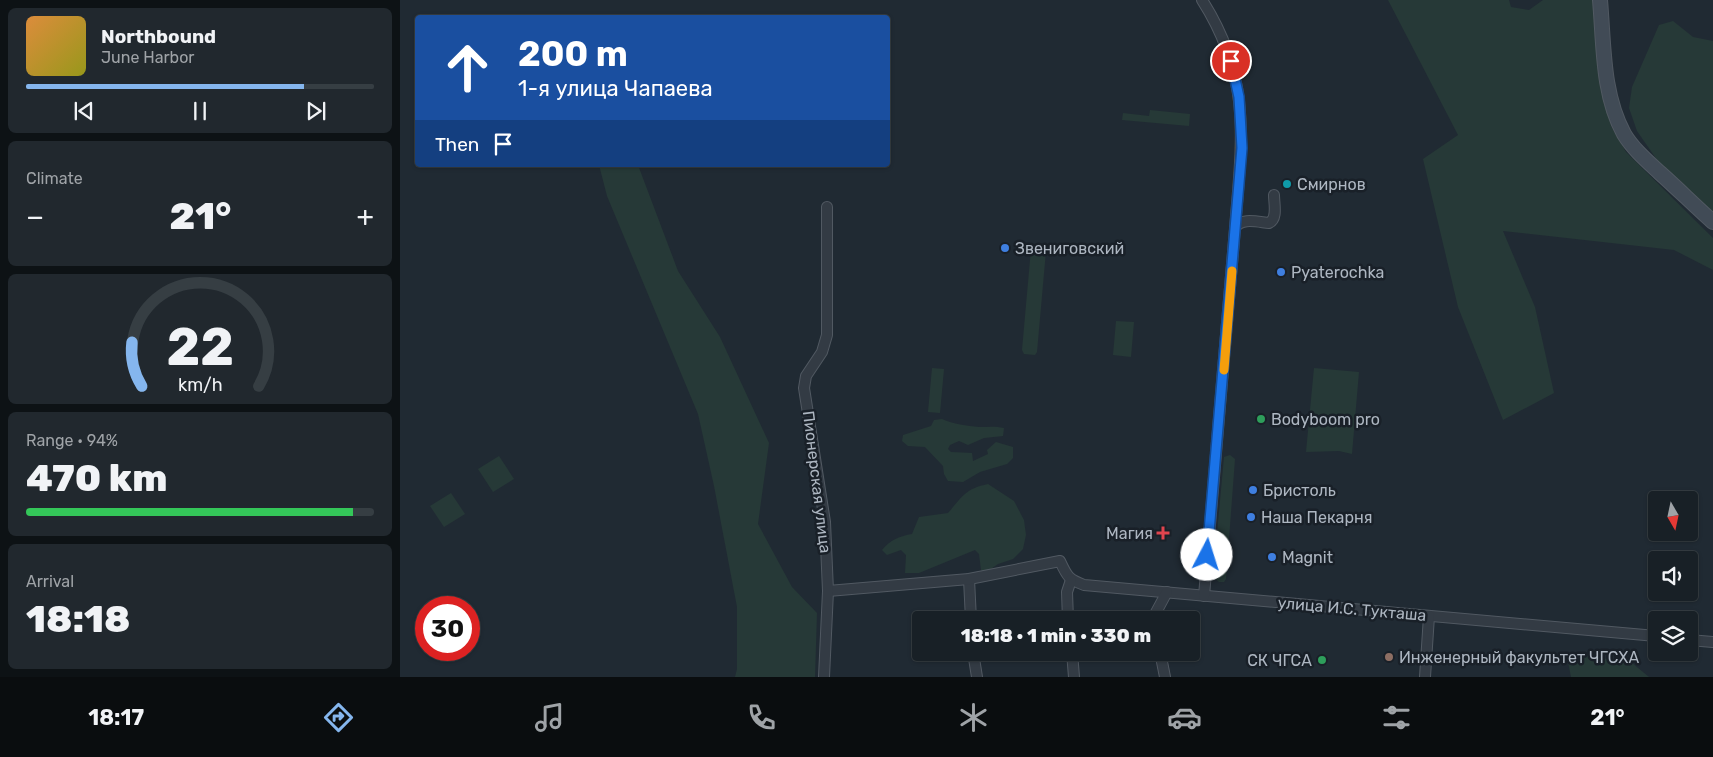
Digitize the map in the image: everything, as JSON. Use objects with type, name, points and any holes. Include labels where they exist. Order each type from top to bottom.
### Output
[{"type":"street","points":[[1202,0],[1227,48],[1239,97],[1242,136],[1204,596]]},
{"type":"street","points":[[1600,0],[1605,70],[1610,98],[1625,135],[1636,150],[1713,222]]},
{"type":"street","points":[[1235,228],[1242,221],[1272,222],[1274,219],[1274,195]]},
{"type":"street","name":"Пионерская улица","points":[[824,677],[828,591],[825,522],[804,388],[806,376],[822,352],[827,335],[827,206]]},
{"type":"street","points":[[828,591],[969,579],[1060,561],[1071,580],[1067,592],[1068,611]]},
{"type":"street","points":[[969,579],[971,611]]},
{"type":"street","name":"улица И.С. Тукташа","points":[[1071,580],[1084,585],[1648,635]]},
{"type":"street","points":[[1157,611],[1167,592]]},
{"type":"street","points":[[1424,677],[1429,616]]},
{"type":"street","points":[[1698,641],[1713,642]]},
{"type":"street","points":[[974,661],[977,677]]},
{"type":"street","points":[[1073,661],[1074,677]]},
{"type":"street","points":[[1162,661],[1165,677]]},
{"type":"green space","points":[[1388,0],[1509,0],[1511,7],[1529,10],[1543,0],[1596,0],[1611,126],[1626,152],[1713,238],[1713,270],[1674,250],[1503,231],[1535,307],[1554,393],[1503,420],[1458,307],[1423,159],[1458,135]]},
{"type":"green space","points":[[1673,21],[1693,37],[1713,41],[1713,212],[1662,167],[1637,131],[1629,108],[1632,87],[1659,25]]},
{"type":"green space","points":[[1150,110],[1190,114],[1189,126],[1122,120],[1123,113],[1149,116]]},
{"type":"green space","points":[[600,167],[639,167],[678,271],[720,337],[769,443],[758,524],[792,587],[817,613],[815,677],[735,677],[737,669],[737,607],[698,414],[607,196]]},
{"type":"green space","points":[[1033,246],[1043,247],[1046,251],[1037,352],[1035,355],[1024,354],[1022,350],[1031,249]]},
{"type":"green space","points":[[1116,321],[1134,322],[1131,357],[1113,355]]},
{"type":"green space","points":[[932,368],[944,369],[940,413],[928,412]]},
{"type":"green space","points":[[1314,368],[1359,372],[1352,454],[1339,451],[1306,452]]},
{"type":"green space","points":[[942,419],[965,425],[1004,428],[1003,436],[984,438],[968,445],[959,441],[950,445],[948,449],[951,452],[972,453],[973,461],[988,454],[987,450],[996,442],[1013,447],[1013,458],[1007,464],[980,472],[963,482],[948,481],[944,474],[943,466],[925,447],[908,446],[902,441],[903,435],[931,426],[934,420]]},
{"type":"green space","points":[[1230,455],[1235,459],[1226,579],[1224,582],[1219,582],[1213,577],[1224,457]]},
{"type":"green space","points":[[499,456],[514,479],[493,492],[478,469]]},
{"type":"green space","points":[[988,484],[1014,501],[1024,520],[1026,535],[1023,549],[1013,559],[998,564],[985,573],[981,570],[979,554],[975,550],[919,573],[905,573],[906,555],[901,550],[887,555],[882,550],[896,539],[912,534],[919,517],[948,513],[969,491]]},
{"type":"green space","points":[[451,493],[465,514],[444,527],[430,506]]},
{"type":"green space","points":[[1566,652],[1632,663],[1649,677],[1571,677]]},
{"type":"slow traffic","points":[[1224,370],[1232,271]]},
{"type":"place","name":"Смирнов","points":[[1287,184]]},
{"type":"place","name":"Звениговский","points":[[1005,248]]},
{"type":"place","name":"Pyaterochka","points":[[1281,272]]},
{"type":"place","name":"Bodyboom pro","points":[[1261,419]]},
{"type":"place","name":"Бристоль","points":[[1253,490]]},
{"type":"place","name":"Наша Пекарня","points":[[1251,517]]},
{"type":"place","name":"Магия","points":[[1163,533]]},
{"type":"place","name":"Magnit","points":[[1272,557]]},
{"type":"place","name":"Инженерный факультет ЧГСХА","points":[[1389,657]]},
{"type":"place","name":"СК ЧГСА","points":[[1322,660]]},
{"type":"route","points":[[1207,555],[1242,148],[1239,97],[1231,61]]}]
